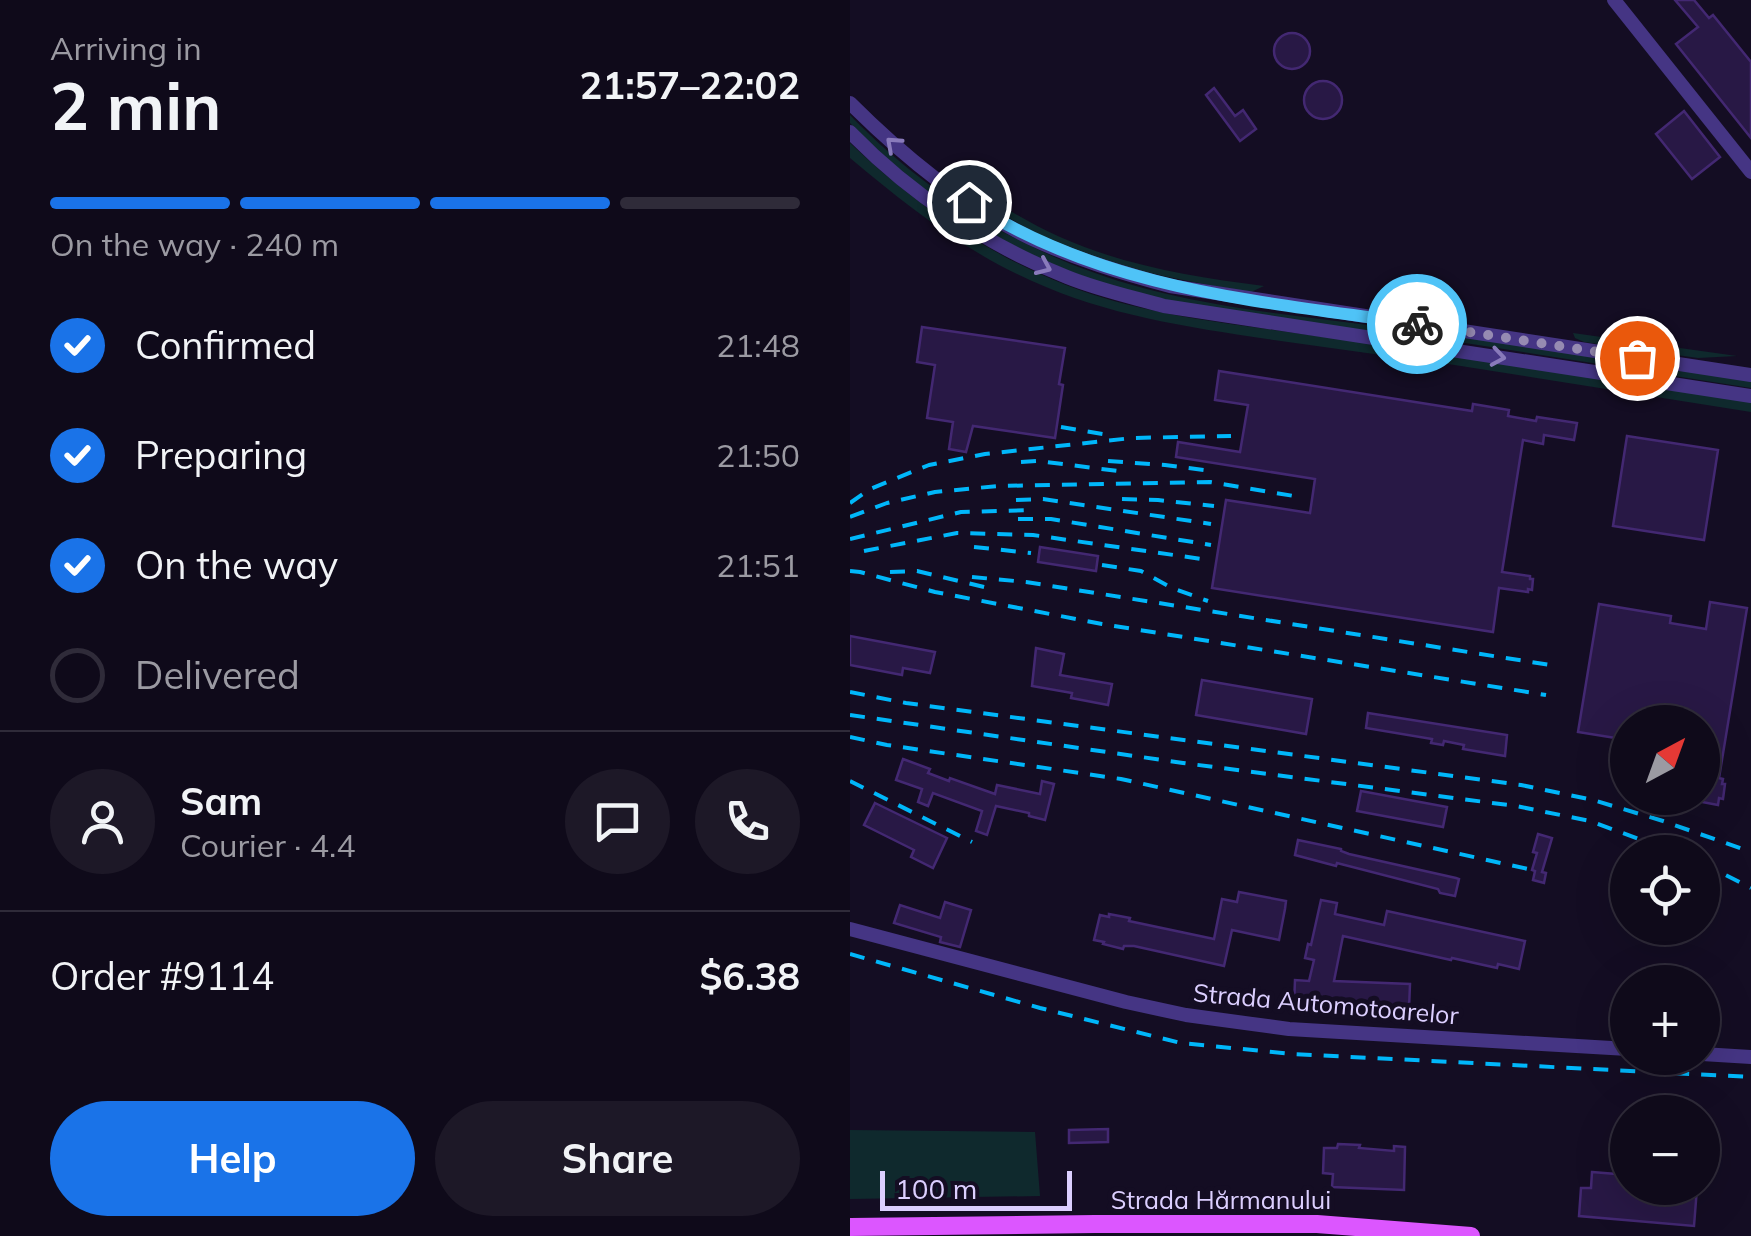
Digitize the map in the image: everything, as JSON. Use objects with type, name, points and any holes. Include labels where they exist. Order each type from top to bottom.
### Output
[{"type":"main road","name":"Strada Hărmanului","points":[[850,1228],[1095,1224],[1470,1236]]},
{"type":"street","points":[[1614,0],[1751,172]]},
{"type":"street","points":[[850,102],[910,158],[990,216],[1029,238],[1124,274],[1170,286],[1751,375]]},
{"type":"street","points":[[850,132],[898,176],[975,230],[1069,278],[1114,293],[1183,308],[1751,396]]},
{"type":"street","name":"Strada Automotoarelor","points":[[850,929],[1186,1016],[1289,1029],[1610,1048]]},
{"type":"street","points":[[1720,1055],[1751,1057]]},
{"type":"green space","points":[[850,115],[948,198],[1061,260],[1177,296],[1422,332],[1421,338],[1182,304],[1070,271],[1001,239],[937,198],[877,150],[850,123]]},
{"type":"green space","points":[[850,143],[951,224],[1007,258],[1066,285],[1140,308],[1190,318],[1419,350],[1417,360],[1177,324],[1060,293],[1007,269],[936,226],[850,158]]},
{"type":"green space","points":[[947,169],[1045,230],[1109,256],[1160,269],[1264,286],[1251,292],[1201,283],[1079,252],[974,197],[948,180]]},
{"type":"green space","points":[[1434,331],[1751,381],[1751,388],[1433,338]]},
{"type":"green space","points":[[1573,333],[1737,356],[1698,358],[1584,342]]},
{"type":"green space","points":[[1430,351],[1751,400],[1751,412],[1429,361]]},
{"type":"green space","points":[[850,1130],[1035,1132],[1040,1196],[850,1199]]},
{"type":"building","points":[[1675,0],[1694,0],[1709,18],[1713,15],[1751,62],[1751,138],[1676,44],[1698,27]]},
{"type":"building","points":[[1292,33],[1305,38],[1310,51],[1305,64],[1292,69],[1279,64],[1274,51],[1279,38]]},
{"type":"building","points":[[1323,81],[1336,87],[1342,100],[1336,113],[1323,119],[1310,113],[1304,100],[1310,87]]},
{"type":"building","points":[[1214,88],[1235,116],[1243,110],[1256,129],[1240,141],[1206,95]]},
{"type":"building","points":[[1684,111],[1720,157],[1692,179],[1656,134]]},
{"type":"building","points":[[922,327],[1065,348],[1055,438],[973,426],[966,452],[949,449],[953,422],[927,418],[935,365],[917,362]]},
{"type":"building","points":[[1219,371],[1472,411],[1473,404],[1509,410],[1508,416],[1536,421],[1537,417],[1577,423],[1574,440],[1544,435],[1543,444],[1523,440],[1502,572],[1530,576],[1532,590],[1499,588],[1493,632],[1212,588],[1226,500],[1310,513],[1315,479],[1176,457],[1178,442],[1240,452],[1248,405],[1215,400]]},
{"type":"building","points":[[1627,436],[1718,450],[1704,540],[1613,526]]},
{"type":"building","points":[[1040,547],[1098,556],[1096,571],[1038,562]]},
{"type":"building","points":[[1710,602],[1747,608],[1720,772],[1720,705],[1610,705],[1610,737],[1578,732],[1599,604],[1671,616],[1670,623],[1706,629]]},
{"type":"building","points":[[850,636],[935,652],[930,673],[903,668],[902,675],[850,665]]},
{"type":"building","points":[[1036,648],[1064,654],[1060,675],[1112,684],[1108,705],[1032,686]]},
{"type":"building","points":[[1202,680],[1312,699],[1306,734],[1196,715]]},
{"type":"building","points":[[1368,713],[1507,735],[1505,756],[1366,728]]},
{"type":"building","points":[[903,759],[949,781],[950,778],[995,794],[997,785],[1040,794],[1042,781],[1054,784],[1045,820],[996,806],[987,835],[976,831],[982,811],[933,793],[928,806],[918,802],[922,789],[896,780]]},
{"type":"building","points":[[1720,778],[1725,784],[1723,799],[1720,798]]},
{"type":"building","points":[[1361,791],[1447,807],[1443,827],[1357,811]]},
{"type":"building","points":[[875,803],[947,838],[933,868],[911,857],[914,850],[864,825]]},
{"type":"building","points":[[1538,834],[1552,838],[1542,872],[1546,873],[1544,883],[1533,880],[1537,853],[1533,852]]},
{"type":"building","points":[[1298,840],[1459,879],[1455,896],[1295,855]]},
{"type":"building","points":[[1239,892],[1286,901],[1279,940],[1232,930],[1224,966],[1134,946],[1123,949],[1094,940],[1100,915],[1109,914],[1214,939],[1222,899],[1237,902]]},
{"type":"building","points":[[1321,900],[1337,903],[1335,914],[1384,925],[1387,911],[1525,941],[1519,969],[1451,960],[1343,936],[1334,981],[1410,984],[1409,1009],[1294,1005],[1295,980],[1309,981],[1314,960],[1305,958]]},
{"type":"building","points":[[945,902],[971,910],[960,947],[894,923],[900,905],[940,918]]},
{"type":"building","points":[[1108,1129],[1108,1142],[1069,1143],[1069,1130]]},
{"type":"building","points":[[1338,1144],[1394,1151],[1394,1146],[1405,1147],[1404,1190],[1332,1187],[1333,1174],[1323,1173],[1324,1148],[1337,1148]]},
{"type":"building","points":[[1592,1172],[1610,1174],[1610,1205],[1696,1205],[1694,1226],[1579,1216],[1581,1188],[1591,1188]]},
{"type":"railway","points":[[1061,427],[1103,434]]},
{"type":"railway","points":[[850,503],[870,489],[929,465],[985,454],[1132,438],[1231,436]]},
{"type":"railway","points":[[1108,461],[1212,471]]},
{"type":"railway","points":[[1021,462],[1126,472]]},
{"type":"railway","points":[[850,517],[935,492],[998,486],[1210,482],[1300,497]]},
{"type":"railway","points":[[1016,500],[1043,499],[1211,524]]},
{"type":"railway","points":[[1122,499],[1214,506]]},
{"type":"railway","points":[[850,539],[961,512],[1032,510]]},
{"type":"railway","points":[[1018,519],[1051,519],[1211,545]]},
{"type":"railway","points":[[864,551],[957,533],[1033,535],[1209,560]]},
{"type":"railway","points":[[974,547],[1031,553]]},
{"type":"railway","points":[[1102,565],[1141,571],[1208,601]]},
{"type":"railway","points":[[850,571],[935,592],[1102,624],[1546,695]]},
{"type":"railway","points":[[890,572],[917,571],[988,588]]},
{"type":"railway","points":[[972,577],[1026,582],[1550,665]]},
{"type":"railway","points":[[850,692],[906,703],[1521,785],[1593,800],[1751,852]]},
{"type":"railway","points":[[850,715],[1516,806],[1590,821],[1628,835]]},
{"type":"railway","points":[[850,737],[1121,779],[1528,869]]},
{"type":"railway","points":[[850,781],[972,842]]},
{"type":"railway","points":[[1720,872],[1751,888]]},
{"type":"railway","points":[[850,954],[1181,1043],[1293,1054],[1751,1077]]},
{"type":"way so far","points":[[1417,324],[1637,358]]},
{"type":"route","points":[[969,202],[1029,238],[1124,274],[1170,286],[1417,324]]}]
